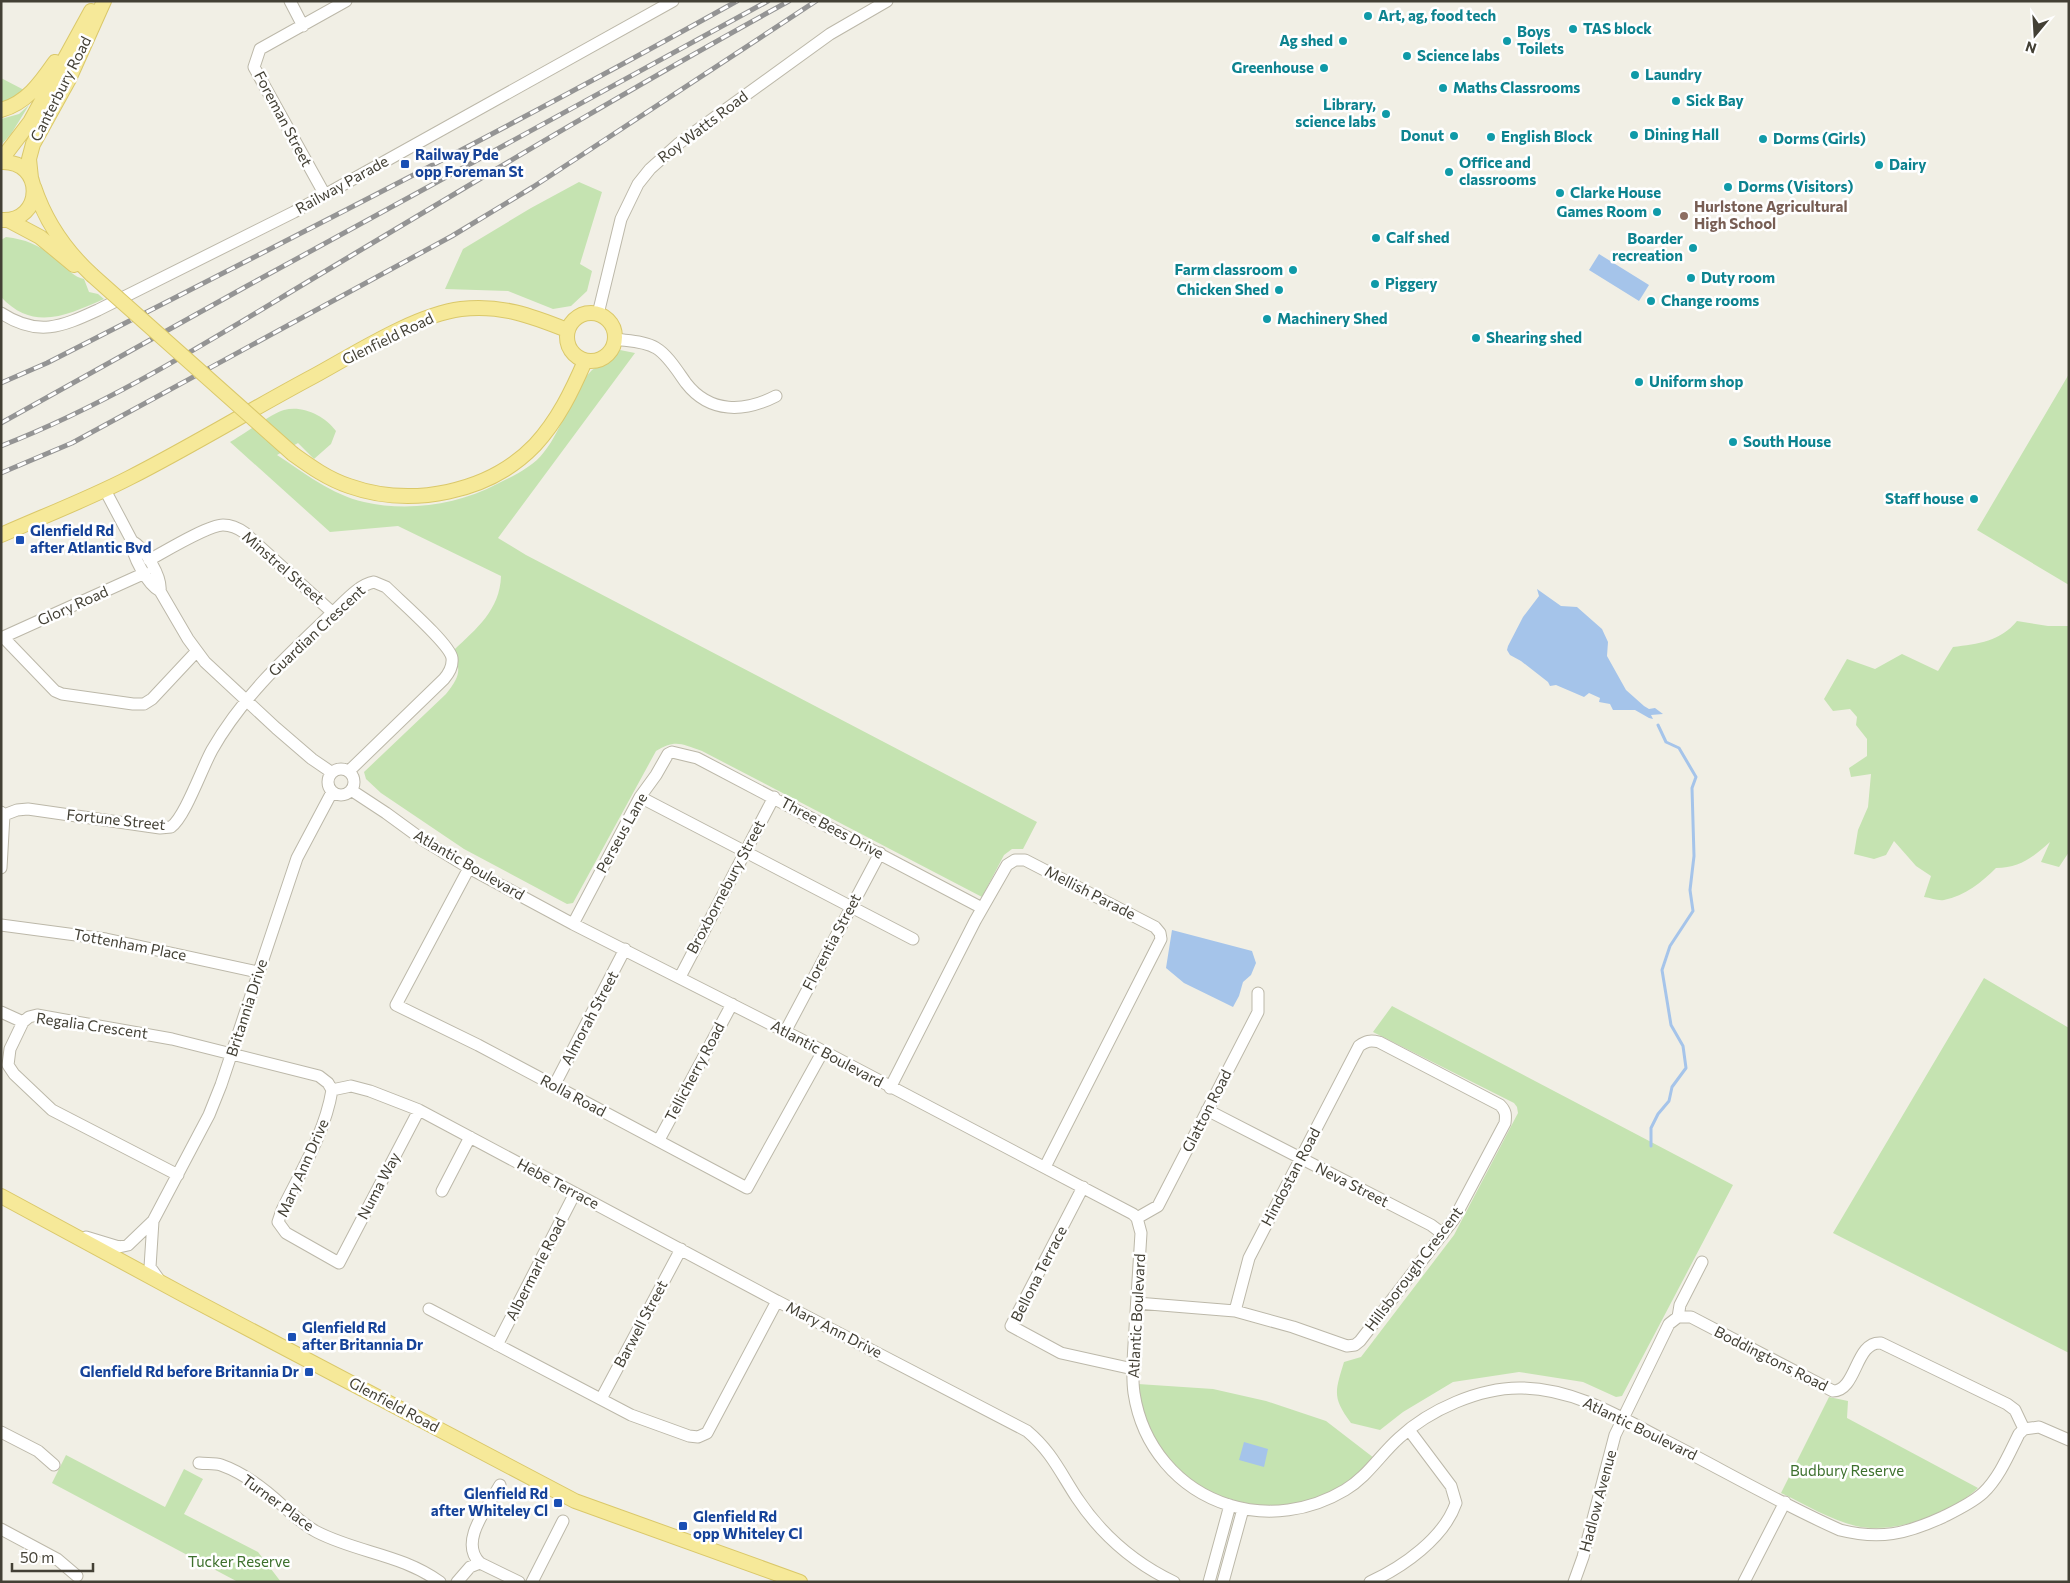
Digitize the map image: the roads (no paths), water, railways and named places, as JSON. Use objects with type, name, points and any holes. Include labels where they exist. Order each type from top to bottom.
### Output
[{"type":"main road","name":"Canterbury Road","points":[[32,182],[28,163],[31,148],[69,78],[104,1]]},
{"type":"main road","name":"Canterbury Road","points":[[1,161],[30,122],[93,7]]},
{"type":"main road","points":[[1,110],[15,105],[32,92],[93,7]]},
{"type":"main road","points":[[1,161],[20,166],[32,182],[42,209],[51,225],[90,273],[293,454],[328,478],[372,492],[397,496],[422,496],[467,486],[505,468],[534,446],[560,413],[586,361]]},
{"type":"main road","points":[[4,221],[22,214],[30,207],[34,197],[32,182]]},
{"type":"main road","points":[[4,221],[40,237],[72,264],[90,273]]},
{"type":"main road","name":"Glenfield Road","points":[[1,535],[105,490],[414,322],[442,312],[479,307],[510,310],[526,314],[567,330]]},
{"type":"main road","points":[[588,313],[598,314],[606,318],[612,326],[615,339],[612,348],[606,356],[598,360],[586,361],[575,356],[569,348],[566,340],[567,330],[579,316],[588,313]]},
{"type":"main road","name":"Glenfield Road","points":[[1,1196],[161,1283],[575,1500],[800,1582]]},
{"type":"street","points":[[290,1],[303,26]]},
{"type":"street","name":"Foreman Street","points":[[324,195],[254,67],[260,49],[346,1]]},
{"type":"street","name":"Railway Parade","points":[[1,312],[19,323],[35,328],[51,328],[69,323],[276,221],[673,1]]},
{"type":"street","name":"Roy Watts Road","points":[[598,314],[621,219],[638,184],[650,169],[678,144],[830,34],[888,1]]},
{"type":"street","points":[[615,339],[637,342],[656,348],[687,385],[703,399],[714,404],[725,407],[746,408],[776,396]]},
{"type":"street","points":[[105,490],[132,541],[132,550],[145,574],[153,588],[160,592],[196,652],[246,701],[312,759],[331,772]]},
{"type":"street","name":"Minstrel Street","points":[[149,560],[209,528],[221,525],[234,526],[245,533],[333,613]]},
{"type":"street","points":[[132,541],[141,546],[149,560],[161,583],[160,592]]},
{"type":"street","name":"Glory Road","points":[[2,638],[145,574]]},
{"type":"street","name":"Guardian Crescent","points":[[246,701],[287,656],[362,587],[374,582],[381,584],[446,646],[453,660],[451,670],[444,679],[349,771]]},
{"type":"street","points":[[2,638],[55,691],[62,694],[133,704],[144,704],[152,698],[196,652]]},
{"type":"street","name":"Fortune Street","points":[[3,814],[28,809],[160,828],[171,827],[179,818],[212,750],[229,722],[246,701]]},
{"type":"street","name":"Perseus Lane","points":[[573,924],[640,797],[668,754],[672,752],[679,753]]},
{"type":"street","name":"Three Bees Drive","points":[[679,753],[697,758],[982,908]]},
{"type":"street","points":[[340,768],[349,771],[354,780],[351,790],[342,795],[332,792],[327,782],[331,772],[340,768]]},
{"type":"street","name":"Atlantic Boulevard","points":[[351,790],[423,840],[469,868],[573,924],[626,949],[1045,1167],[1125,1209],[1138,1218],[1141,1233],[1132,1369],[1134,1392],[1141,1423],[1156,1451],[1176,1475],[1188,1485],[1214,1500],[1255,1512],[1286,1511],[1331,1498],[1365,1476],[1397,1440],[1437,1410],[1464,1399],[1520,1388],[1553,1391],[1577,1398],[1623,1418],[1821,1522],[1840,1530],[1857,1534],[1891,1535],[1910,1531],[1961,1508],[1984,1492],[1996,1477],[2019,1434],[2024,1429]]},
{"type":"street","name":"Britannia Drive","points":[[52,1224],[119,1247],[128,1245],[153,1222],[209,1115],[232,1054],[297,858],[332,792]]},
{"type":"street","points":[[640,797],[913,939]]},
{"type":"street","name":"Broxbornebury Street","points":[[680,977],[774,798]]},
{"type":"street","points":[[1,868],[3,814]]},
{"type":"street","name":"Florentia Street","points":[[785,1032],[880,853]]},
{"type":"street","name":"Mellish Parade","points":[[890,1088],[982,908],[1007,864],[1015,860],[1025,860],[1155,927],[1160,933],[1161,939],[1045,1167]]},
{"type":"street","name":"Rolla Road","points":[[469,868],[396,1005],[478,1044],[747,1188],[823,1051]]},
{"type":"street","name":"Tottenham Place","points":[[1,925],[106,939],[258,972]]},
{"type":"street","name":"Almorah Street","points":[[554,1086],[626,949]]},
{"type":"street","name":"Glatton Road","points":[[1138,1218],[1158,1206],[1258,1012],[1258,993]]},
{"type":"street","name":"Tellicherry Road","points":[[659,1140],[732,1004]]},
{"type":"street","points":[[1,1012],[23,1022]]},
{"type":"street","name":"Regalia Crescent","points":[[178,1175],[52,1110],[14,1074],[8,1065],[10,1049],[23,1022],[37,1015],[172,1038],[232,1054]]},
{"type":"street","name":"Hillsborough Crescent","points":[[1137,1302],[1235,1312],[1293,1327],[1347,1346],[1354,1345],[1360,1341],[1454,1220],[1505,1123],[1506,1115],[1505,1110],[1500,1105],[1378,1042],[1371,1040],[1359,1046]]},
{"type":"street","name":"Hindostan Road","points":[[1235,1312],[1249,1258],[1359,1046]]},
{"type":"street","points":[[232,1054],[319,1076],[328,1083],[332,1090]]},
{"type":"street","name":"Hebe Terrace","points":[[332,1090],[351,1086],[370,1091],[419,1110],[777,1301]]},
{"type":"street","name":"Mary Ann Drive","points":[[332,1090],[330,1106],[320,1134],[282,1210],[278,1222],[286,1233],[339,1262]]},
{"type":"street","name":"Numa Way","points":[[339,1262],[419,1110]]},
{"type":"street","name":"Neva Street","points":[[1207,1110],[1431,1225],[1443,1234]]},
{"type":"street","points":[[442,1191],[470,1137]]},
{"type":"street","name":"Bellona Terrace","points":[[1083,1187],[1011,1326],[1061,1353],[1132,1369]]},
{"type":"street","name":"Albermarle Road","points":[[497,1345],[575,1193]]},
{"type":"street","name":"Britannia Drive","points":[[153,1222],[150,1267],[161,1283]]},
{"type":"street","name":"Barwell Street","points":[[601,1400],[681,1249]]},
{"type":"street","name":"Hadlow Avenue","points":[[1574,1582],[1583,1558],[1615,1435],[1669,1324],[1678,1317],[1680,1306],[1702,1262]]},
{"type":"street","name":"Mary Ann Drive","points":[[428,1309],[631,1415],[689,1436],[698,1437],[707,1433],[777,1301],[1026,1431],[1042,1443],[1085,1509],[1107,1536],[1146,1566],[1174,1582]]},
{"type":"street","name":"Boddingtons Road","points":[[1678,1317],[1691,1317],[1833,1391],[1838,1391],[1845,1385],[1867,1347],[1874,1342],[1881,1343],[2007,1404],[2015,1410],[2024,1429]]},
{"type":"street","points":[[2024,1429],[2039,1427],[2069,1440]]},
{"type":"street","points":[[1370,1582],[1393,1577],[1437,1534],[1449,1519],[1456,1503],[1450,1486],[1409,1430]]},
{"type":"street","points":[[1,1432],[38,1451],[54,1465]]},
{"type":"street","name":"Turner Place","points":[[199,1464],[220,1464],[245,1477],[264,1490],[315,1532],[335,1541],[392,1557],[440,1582]]},
{"type":"street","points":[[500,1485],[472,1539],[473,1555],[480,1563],[520,1582]]},
{"type":"street","points":[[1744,1582],[1785,1502]]},
{"type":"street","points":[[1210,1582],[1230,1505]]},
{"type":"street","points":[[1223,1582],[1243,1509]]},
{"type":"street","points":[[532,1582],[563,1521]]},
{"type":"street","points":[[1,1529],[57,1559],[77,1576]]},
{"type":"street","points":[[457,1582],[470,1567],[480,1563]]},
{"type":"water","points":[[1599,254],[1649,285],[1639,301],[1589,270]]},
{"type":"water","points":[[1537,589],[1561,606],[1577,607],[1602,629],[1608,642],[1607,656],[1626,690],[1644,706],[1649,709],[1655,708],[1663,714],[1651,715],[1653,719],[1635,710],[1613,710],[1610,704],[1599,702],[1600,698],[1589,693],[1584,697],[1556,685],[1550,686],[1548,682],[1521,661],[1510,655],[1507,650],[1508,646],[1523,617],[1539,596]]},
{"type":"water","points":[[1172,930],[1252,951],[1256,963],[1251,975],[1243,982],[1233,1007],[1184,983],[1166,968]]},
{"type":"water","points":[[1244,1442],[1268,1449],[1264,1467],[1239,1460]]},
{"type":"waterway","points":[[1651,1146],[1651,1128],[1658,1114],[1669,1101],[1672,1087],[1686,1068],[1683,1046],[1671,1025],[1662,970],[1670,946],[1693,911],[1690,890],[1694,856],[1692,788],[1696,777],[1679,748],[1666,742],[1658,725]]},
{"type":"railway","points":[[1,383],[47,363],[394,185],[566,95],[737,1]]},
{"type":"railway","points":[[1,423],[768,1]]},
{"type":"railway","points":[[1,446],[86,408],[169,364],[558,133],[789,1]]},
{"type":"railway","points":[[1,473],[72,443],[452,236],[533,187],[816,1]]},
{"type":"place","name":"Art, ag, food tech","points":[[1368,16]]},
{"type":"place","name":"TAS block","points":[[1573,29]]},
{"type":"place","name":"Ag shed","points":[[1343,41]]},
{"type":"place","name":"Boys Toilets","points":[[1507,41]]},
{"type":"place","name":"Science labs","points":[[1407,56]]},
{"type":"place","name":"Greenhouse","points":[[1324,68]]},
{"type":"place","name":"Laundry","points":[[1635,75]]},
{"type":"place","name":"Maths Classrooms","points":[[1443,88]]},
{"type":"place","name":"Sick Bay","points":[[1676,101]]},
{"type":"place","name":"Library, science labs","points":[[1386,114]]},
{"type":"place","name":"Dining Hall","points":[[1634,135]]},
{"type":"place","name":"Donut","points":[[1454,136]]},
{"type":"place","name":"English Block","points":[[1491,137]]},
{"type":"place","name":"Dorms (Girls)","points":[[1763,139]]},
{"type":"place","name":"Railway Pde opp Foreman St","points":[[405,164]]},
{"type":"place","name":"Dairy","points":[[1879,165]]},
{"type":"place","name":"Office and classrooms","points":[[1449,172]]},
{"type":"place","name":"Dorms (Visitors)","points":[[1728,187]]},
{"type":"place","name":"Clarke House","points":[[1560,193]]},
{"type":"place","name":"Games Room","points":[[1657,212]]},
{"type":"place","name":"Hurlstone Agricultural High School","points":[[1684,216]]},
{"type":"place","name":"Calf shed","points":[[1376,238]]},
{"type":"place","name":"Boarder recreation","points":[[1693,248]]},
{"type":"place","name":"Farm classroom","points":[[1293,270]]},
{"type":"place","name":"Duty room","points":[[1691,278]]},
{"type":"place","name":"Piggery","points":[[1375,284]]},
{"type":"place","name":"Chicken Shed","points":[[1279,290]]},
{"type":"place","name":"Change rooms","points":[[1651,301]]},
{"type":"place","name":"Machinery Shed","points":[[1267,319]]},
{"type":"place","name":"Shearing shed","points":[[1476,338]]},
{"type":"place","name":"Uniform shop","points":[[1639,382]]},
{"type":"place","name":"South House","points":[[1733,442]]},
{"type":"place","name":"Staff house","points":[[1974,499]]},
{"type":"place","name":"Glenfield Rd after Atlantic Bvd","points":[[20,540]]},
{"type":"place","name":"Glenfield Rd after Britannia Dr","points":[[292,1337]]},
{"type":"place","name":"Glenfield Rd before Britannia Dr","points":[[309,1372]]},
{"type":"place","name":"Glenfield Rd after Whiteley Cl","points":[[558,1503]]},
{"type":"place","name":"Glenfield Rd opp Whiteley Cl","points":[[683,1526]]},
{"type":"park label","name":"Budbury Reserve","points":[[1847,1471]]},
{"type":"park label","name":"Tucker Reserve","points":[[239,1562]]}]
